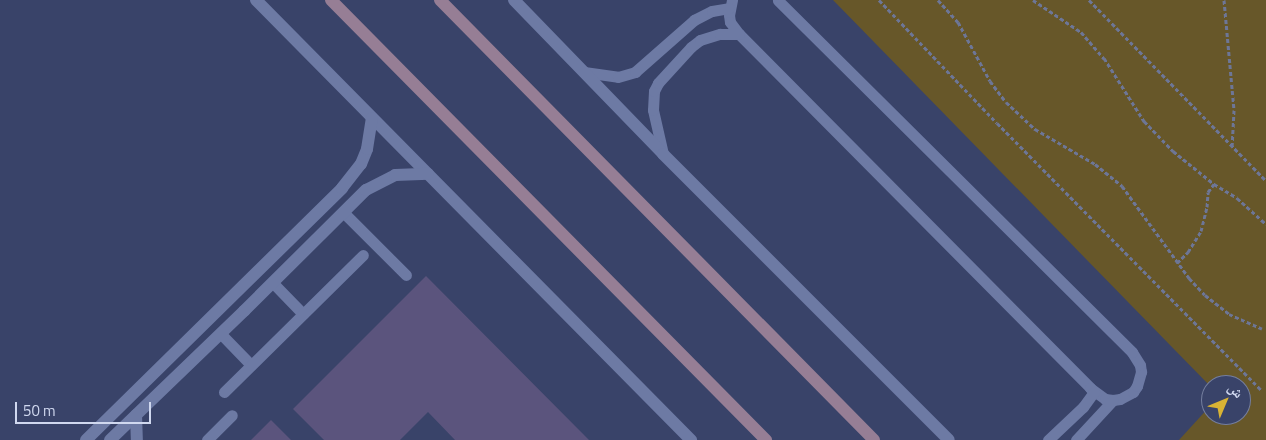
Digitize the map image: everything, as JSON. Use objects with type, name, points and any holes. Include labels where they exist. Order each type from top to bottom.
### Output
[{"type":"main road","points":[[331,0],[766,440]]},
{"type":"main road","points":[[440,0],[874,440]]},
{"type":"street","points":[[256,0],[691,440]]},
{"type":"street","points":[[514,0],[663,154],[949,440]]},
{"type":"street","points":[[86,440],[342,188],[361,164],[367,150],[372,118]]},
{"type":"street","points":[[110,440],[221,334],[366,190],[380,181],[395,175],[428,174]]},
{"type":"street","points":[[136,415],[137,440]]},
{"type":"lane","points":[[584,72],[618,77],[635,72],[694,20],[731,4],[730,22],[739,34],[1094,392],[1104,399],[1113,400],[1127,397],[1137,386],[1141,372],[1140,365],[1132,352],[778,0]]},
{"type":"lane","points":[[663,154],[653,110],[654,91],[658,83],[691,46],[700,40],[720,34],[739,34]]},
{"type":"lane","points":[[343,212],[406,276]]},
{"type":"lane","points":[[224,392],[363,255]]},
{"type":"lane","points":[[273,283],[303,314]]},
{"type":"lane","points":[[221,334],[251,365]]},
{"type":"lane","points":[[1048,440],[1083,407],[1094,392]]},
{"type":"lane","points":[[1076,440],[1113,400]]},
{"type":"lane","points":[[207,440],[232,415]]},
{"type":"path","points":[[879,0],[997,123],[1261,390]]},
{"type":"path","points":[[938,0],[958,22],[990,81],[1006,102],[1035,130],[1095,164],[1122,186],[1178,263],[1205,295],[1229,314],[1262,329]]},
{"type":"path","points":[[1033,0],[1081,32],[1104,58],[1144,122],[1173,151],[1214,184],[1237,198],[1266,224]]},
{"type":"path","points":[[1089,0],[1266,181]]},
{"type":"path","points":[[1224,0],[1234,110],[1232,147]]},
{"type":"path","points":[[1178,263],[1188,252],[1201,231],[1207,207],[1208,192],[1214,184]]},
{"type":"shaded area","points":[[833,0],[1266,0],[1266,440],[1179,440],[1201,416],[1201,425],[1251,425],[1251,375],[1201,375],[1201,377]]},
{"type":"building","points":[[426,276],[589,440],[455,440],[428,412],[400,440],[324,440],[293,409]]},
{"type":"building","points":[[271,420],[291,440],[251,440]]}]
